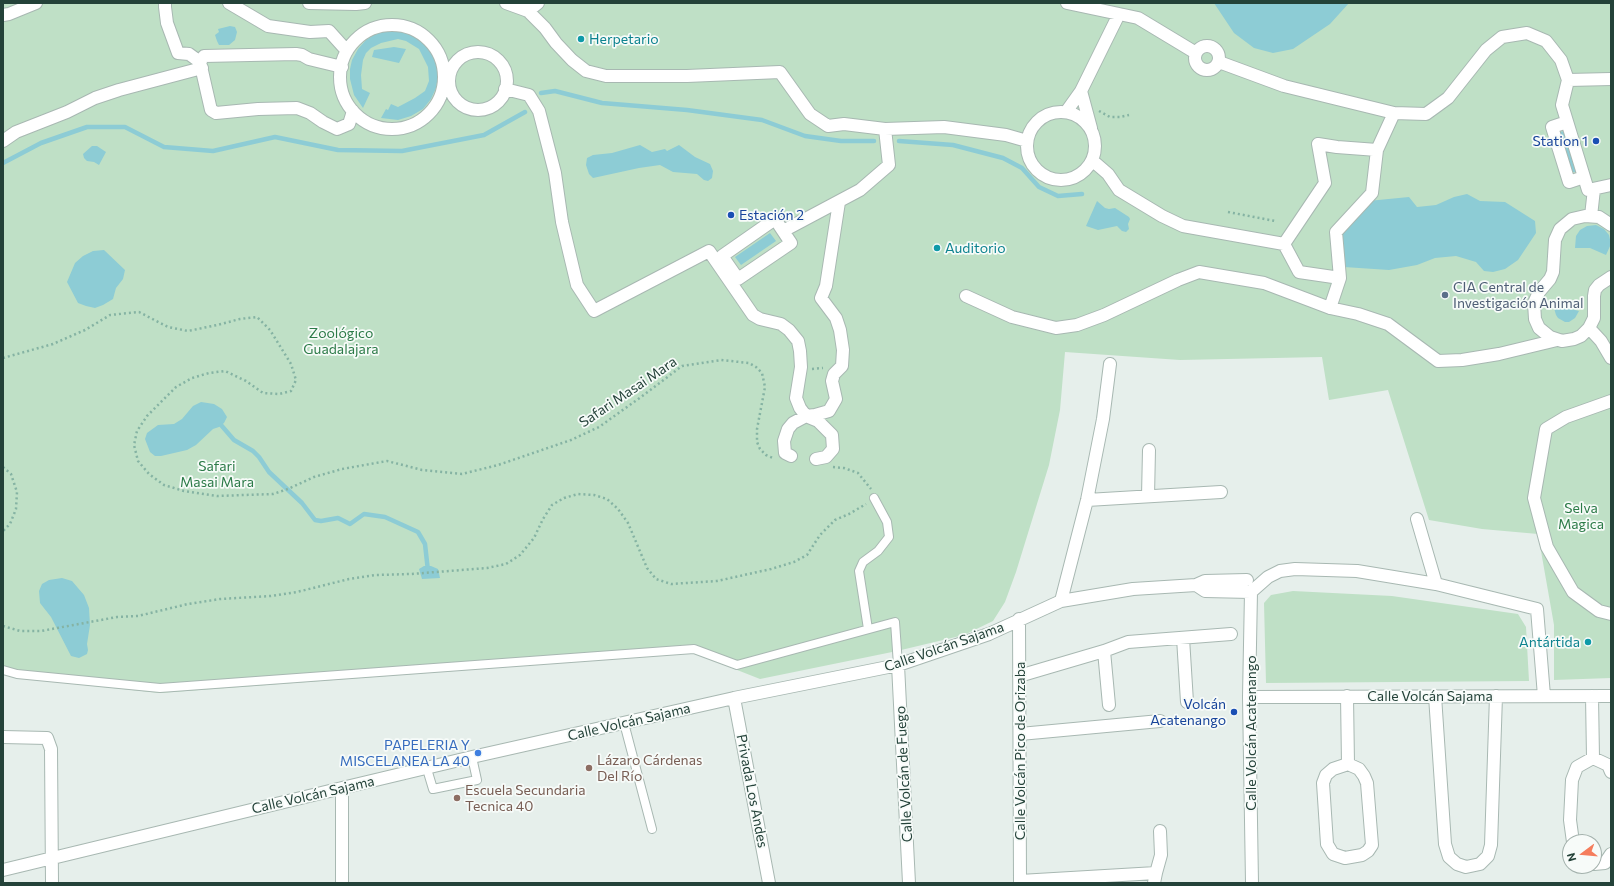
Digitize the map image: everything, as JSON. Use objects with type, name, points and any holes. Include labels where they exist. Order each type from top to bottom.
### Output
[{"type":"street","points":[[3,15],[36,3]]},
{"type":"street","points":[[166,3],[167,23],[178,53],[189,54],[201,65]]},
{"type":"street","points":[[229,3],[268,26],[303,32],[329,31],[347,51]]},
{"type":"street","points":[[308,3],[364,3]]},
{"type":"street","points":[[506,3],[528,11],[545,28],[556,43],[572,60],[586,71],[606,76],[687,76],[780,72],[810,114],[828,126],[844,124],[885,129],[944,127],[1006,135],[1027,141]]},
{"type":"street","points":[[528,11],[538,3]]},
{"type":"street","points":[[1068,3],[1138,18],[1196,53]]},
{"type":"street","points":[[1066,112],[1082,91],[1119,14]]},
{"type":"street","points":[[342,67],[340,78],[342,89],[346,101],[353,111],[372,125],[386,128],[402,128],[418,122],[430,112],[437,102],[446,80],[451,70],[464,55],[474,52],[483,52],[498,61],[504,69],[506,78],[505,89],[501,98],[496,103],[485,109],[478,110],[468,108],[460,104],[450,91],[446,80],[442,62],[436,50],[425,37],[408,27],[390,25],[370,29],[360,36],[347,51],[342,67]]},
{"type":"street","points":[[1219,62],[1284,86],[1394,113],[1426,114],[1448,98],[1486,50],[1502,37],[1527,33],[1546,41],[1561,60],[1568,80],[1562,104],[1588,190],[1611,185]]},
{"type":"street","points":[[1206,46],[1213,48],[1218,54],[1219,62],[1211,70],[1203,70],[1199,68],[1195,61],[1196,53],[1198,50],[1206,46]]},
{"type":"street","points":[[342,67],[309,59],[302,55],[296,54],[204,56],[201,65],[211,110],[216,113],[258,109],[297,108],[310,113],[337,129],[349,124],[353,111]]},
{"type":"street","points":[[3,141],[16,132],[67,112],[94,98],[201,65]]},
{"type":"street","points":[[1568,80],[1611,79]]},
{"type":"street","points":[[505,89],[529,95],[539,111],[555,173],[562,222],[577,284],[594,311],[709,251],[727,270],[738,279],[791,243],[775,219],[722,256],[727,270],[753,315],[760,319],[781,324],[789,330],[798,341],[800,352],[800,371],[796,398],[800,408],[806,416],[818,421],[832,436],[833,449],[826,458],[816,459]]},
{"type":"street","points":[[1082,91],[1095,140],[1096,150],[1093,160],[1087,170],[1078,177],[1057,181],[1046,178],[1031,162],[1027,152],[1027,141],[1030,131],[1037,122],[1045,116],[1055,112],[1066,112],[1076,115],[1085,121],[1092,130]]},
{"type":"street","points":[[1330,308],[1340,278],[1336,232],[1372,193],[1377,150],[1394,113]]},
{"type":"street","points":[[1568,122],[1552,127],[1569,182],[1584,178]]},
{"type":"street","points":[[783,231],[860,190],[889,165],[885,129]]},
{"type":"street","points":[[1284,244],[1325,183],[1318,144],[1337,148],[1377,150]]},
{"type":"street","points":[[1093,160],[1108,174],[1119,190],[1162,216],[1183,226],[1284,244]]},
{"type":"street","points":[[1591,216],[1594,189]]},
{"type":"street","points":[[791,456],[785,453],[784,441],[788,429],[793,423],[806,416],[815,415],[829,410],[836,399],[832,381],[834,374],[842,366],[843,350],[840,330],[836,318],[821,298],[826,286],[839,202]]},
{"type":"street","points":[[1557,340],[1550,337],[1539,328],[1535,319],[1534,303],[1539,292],[1550,279],[1553,272],[1553,251],[1555,240],[1560,229],[1572,219],[1591,216],[1605,220],[1611,225]]},
{"type":"street","points":[[1284,244],[1299,272],[1340,278]]},
{"type":"street","points":[[966,296],[1012,317],[1056,328],[1078,325],[1104,315],[1178,280],[1199,272],[1264,283],[1330,308],[1358,314],[1388,324],[1438,361],[1469,359],[1499,354],[1557,340],[1574,339],[1589,328],[1594,318],[1595,290],[1599,285],[1611,277]]},
{"type":"street","points":[[1589,328],[1601,341],[1611,358]]},
{"type":"street","points":[[1061,601],[1087,500],[1103,419],[1110,364]]},
{"type":"street","points":[[1611,401],[1566,417],[1546,428],[1534,498],[1547,547],[1573,592],[1599,611],[1611,614]]},
{"type":"street","points":[[1148,496],[1149,450]]},
{"type":"street","points":[[1087,500],[1221,492]]},
{"type":"street","points":[[1417,519],[1436,584]]},
{"type":"street","points":[[1254,589],[1268,577],[1280,572],[1295,570],[1357,570],[1436,584],[1537,608],[1544,696]]},
{"type":"street","points":[[1196,585],[1205,580],[1247,580]]},
{"type":"street","name":"Calle Volcán Sajama","points":[[3,870],[342,788],[624,723],[734,698],[898,666],[989,634],[1061,601],[1133,589],[1196,585],[1205,591],[1254,589]]},
{"type":"street","name":"Calle Volcán Acatenango","points":[[1252,883],[1249,696],[1254,589]]},
{"type":"street","name":"Calle Volcán Pico de Orizaba","points":[[1019,619],[1020,882]]},
{"type":"street","points":[[1019,676],[1104,651],[1128,642],[1231,634]]},
{"type":"street","points":[[1183,638],[1187,702]]},
{"type":"street","points":[[1104,651],[1109,705]]},
{"type":"street","name":"Calle Volcán de Fuego","points":[[898,666],[909,883]]},
{"type":"street","name":"Calle Volcán Sajama","points":[[1249,696],[1611,696]]},
{"type":"street","points":[[1347,696],[1348,764]]},
{"type":"street","points":[[1435,696],[1445,844],[1449,857],[1457,864],[1466,867],[1480,864],[1488,856],[1492,845],[1496,696]]},
{"type":"street","points":[[1592,696],[1593,758]]},
{"type":"street","name":"Privada Los Andes","points":[[734,698],[769,883]]},
{"type":"street","points":[[1020,734],[1160,721]]},
{"type":"street","points":[[3,737],[47,738],[51,748],[52,883]]},
{"type":"street","points":[[1593,758],[1608,765],[1611,772]]},
{"type":"street","points":[[1572,834],[1570,820],[1572,780],[1577,767],[1593,758]]},
{"type":"street","points":[[1348,764],[1359,769],[1364,776],[1372,845],[1368,851],[1362,855],[1345,858],[1333,854],[1327,844],[1324,784],[1326,775],[1333,768],[1348,764]]},
{"type":"street","points":[[342,788],[342,883]]},
{"type":"street","points":[[1020,882],[1155,878],[1161,855],[1160,831]]},
{"type":"street","points":[[1602,863],[1605,863],[1611,854]]},
{"type":"lane","points":[[868,629],[859,571],[863,562],[878,551],[889,537],[887,522],[874,498]]},
{"type":"lane","points":[[3,670],[17,674],[160,688],[694,649],[737,665],[895,622],[898,666]]},
{"type":"lane","points":[[624,723],[652,829]]},
{"type":"lane","points":[[427,769],[432,790],[478,780],[472,758]]},
{"type":"path","points":[[1086,109],[1092,107],[1110,117],[1129,115]]},
{"type":"path","points":[[1228,212],[1275,221]]},
{"type":"path","name":"Safari Masai Mara","points":[[3,358],[52,344],[85,330],[110,315],[139,312],[168,326],[188,331],[217,326],[240,319],[257,317],[270,330],[291,364],[296,380],[291,391],[279,394],[263,393],[246,381],[225,371],[210,372],[192,378],[176,388],[147,416],[137,431],[134,445],[138,461],[149,474],[164,485],[184,491],[217,496],[273,494],[314,477],[342,469],[387,461],[422,470],[462,474],[498,465],[571,440],[599,427],[682,366],[721,360],[749,363],[762,373],[765,387],[757,430],[757,442],[760,449],[766,455],[776,460]]},
{"type":"path","points":[[800,371],[824,368],[834,374]]},
{"type":"path","points":[[3,626],[20,631],[41,631],[117,617],[138,616],[188,604],[220,599],[297,592],[376,574],[423,573],[494,567],[506,564],[520,556],[534,538],[552,505],[564,498],[578,494],[594,494],[607,499],[618,509],[628,523],[647,568],[656,579],[671,584],[717,581],[771,569],[794,562],[807,555],[820,535],[835,520],[849,514],[874,498],[870,488],[858,472],[829,466]]},
{"type":"path","points":[[3,467],[10,474],[17,492],[16,509],[10,524],[3,531]]},
{"type":"green space","name":"Zoológico Guadalajara","points":[[3,3],[1611,3],[1611,678],[1554,680],[1554,625],[1538,534],[1482,529],[1429,520],[1388,390],[1329,400],[1322,357],[1180,360],[1065,352],[1060,410],[1049,465],[1016,572],[1005,602],[993,621],[964,635],[897,651],[760,679],[694,653],[160,693],[18,678],[3,674]]},
{"type":"green space","points":[[1293,591],[1392,596],[1518,614],[1526,627],[1529,681],[1266,683],[1264,603],[1271,595]]},
{"type":"water","points":[[1214,3],[1349,3],[1330,24],[1293,49],[1273,53],[1254,48],[1234,33]]},
{"type":"water","points":[[230,26],[235,27],[237,32],[235,40],[229,45],[219,45],[215,35],[219,32],[218,29]]},
{"type":"water","points":[[385,31],[397,31],[415,36],[429,49],[434,56],[437,66],[438,76],[436,88],[431,99],[423,109],[411,116],[398,120],[381,118],[391,104],[398,107],[425,91],[429,81],[428,67],[419,49],[406,41],[398,39],[381,43],[371,48],[366,53],[363,60],[361,75],[362,89],[370,93],[363,108],[354,95],[350,79],[352,60],[358,49],[366,40]]},
{"type":"water","points":[[394,47],[406,49],[399,63],[372,57],[374,50]]},
{"type":"water","points":[[1567,130],[1579,171],[1569,173],[1557,133]]},
{"type":"water","points":[[640,145],[652,152],[665,149],[667,151],[679,145],[695,157],[710,164],[713,171],[712,178],[708,181],[704,180],[697,174],[673,172],[660,165],[593,178],[589,174],[586,165],[587,158],[593,155],[612,153]]},
{"type":"water","points":[[92,146],[97,146],[106,152],[99,165],[94,162],[87,161],[84,158],[83,154]]},
{"type":"water","points":[[1467,194],[1480,201],[1505,202],[1535,221],[1536,233],[1518,260],[1505,269],[1493,272],[1484,271],[1476,262],[1456,256],[1435,258],[1417,265],[1389,270],[1344,267],[1340,235],[1368,201],[1409,197],[1417,207],[1436,205],[1454,197]]},
{"type":"water","points":[[1097,201],[1105,208],[1115,208],[1129,217],[1129,229],[1126,232],[1122,231],[1117,226],[1098,230],[1086,226]]},
{"type":"water","points":[[1596,225],[1604,229],[1609,235],[1611,244],[1606,255],[1590,248],[1575,248],[1576,236],[1580,230],[1587,226]]},
{"type":"water","points":[[770,233],[776,241],[741,265],[735,257]]},
{"type":"water","points":[[104,250],[125,270],[123,279],[116,288],[113,299],[103,305],[95,308],[78,303],[67,282],[75,263],[83,256],[93,251]]},
{"type":"water","points":[[1558,300],[1567,308],[1579,311],[1575,318],[1569,322],[1565,322],[1558,318],[1554,308]]},
{"type":"water","points":[[201,402],[214,404],[222,409],[227,417],[224,423],[213,429],[196,445],[187,450],[161,456],[155,456],[150,452],[145,439],[147,433],[158,425],[174,424],[182,419],[193,406]]},
{"type":"water","points":[[424,566],[431,566],[438,569],[440,578],[422,579],[419,569]]},
{"type":"water","points":[[62,578],[72,581],[84,595],[89,608],[90,625],[87,644],[88,650],[87,654],[79,658],[71,656],[51,617],[40,603],[39,591],[42,584],[49,580]]},
{"type":"waterway","points":[[541,93],[555,91],[602,103],[687,110],[762,120],[805,136],[841,141],[874,141]]},
{"type":"waterway","points":[[3,163],[41,143],[87,127],[125,127],[164,147],[213,151],[275,137],[338,150],[402,151],[484,135],[525,112]]},
{"type":"waterway","points":[[899,141],[953,145],[1003,158],[1022,168],[1039,187],[1058,196],[1082,194]]},
{"type":"waterway","points":[[221,425],[234,440],[253,451],[259,457],[269,472],[302,503],[315,520],[321,521],[338,518],[350,524],[364,514],[385,517],[418,532],[425,544],[428,571]]},
{"type":"place","name":"Herpetario","points":[[581,39]]},
{"type":"place","name":"Station 1","points":[[1596,141]]},
{"type":"place","name":"Estación 2","points":[[731,215]]},
{"type":"place","name":"Auditorio","points":[[937,248]]},
{"type":"place","name":"CIA Central de Investigación Animal","points":[[1445,295]]},
{"type":"place","name":"Antártida","points":[[1588,642]]},
{"type":"place","name":"Volcán Acatenango","points":[[1234,712]]},
{"type":"place","name":"PAPELERIA Y MISCELANEA LA 40","points":[[478,753]]},
{"type":"place","name":"Lázaro Cárdenas Del Río","points":[[589,768]]},
{"type":"place","name":"Escuela Secundaria Tecnica 40","points":[[457,798]]},
{"type":"park label","name":"Selva Magica","points":[[1581,516]]}]
